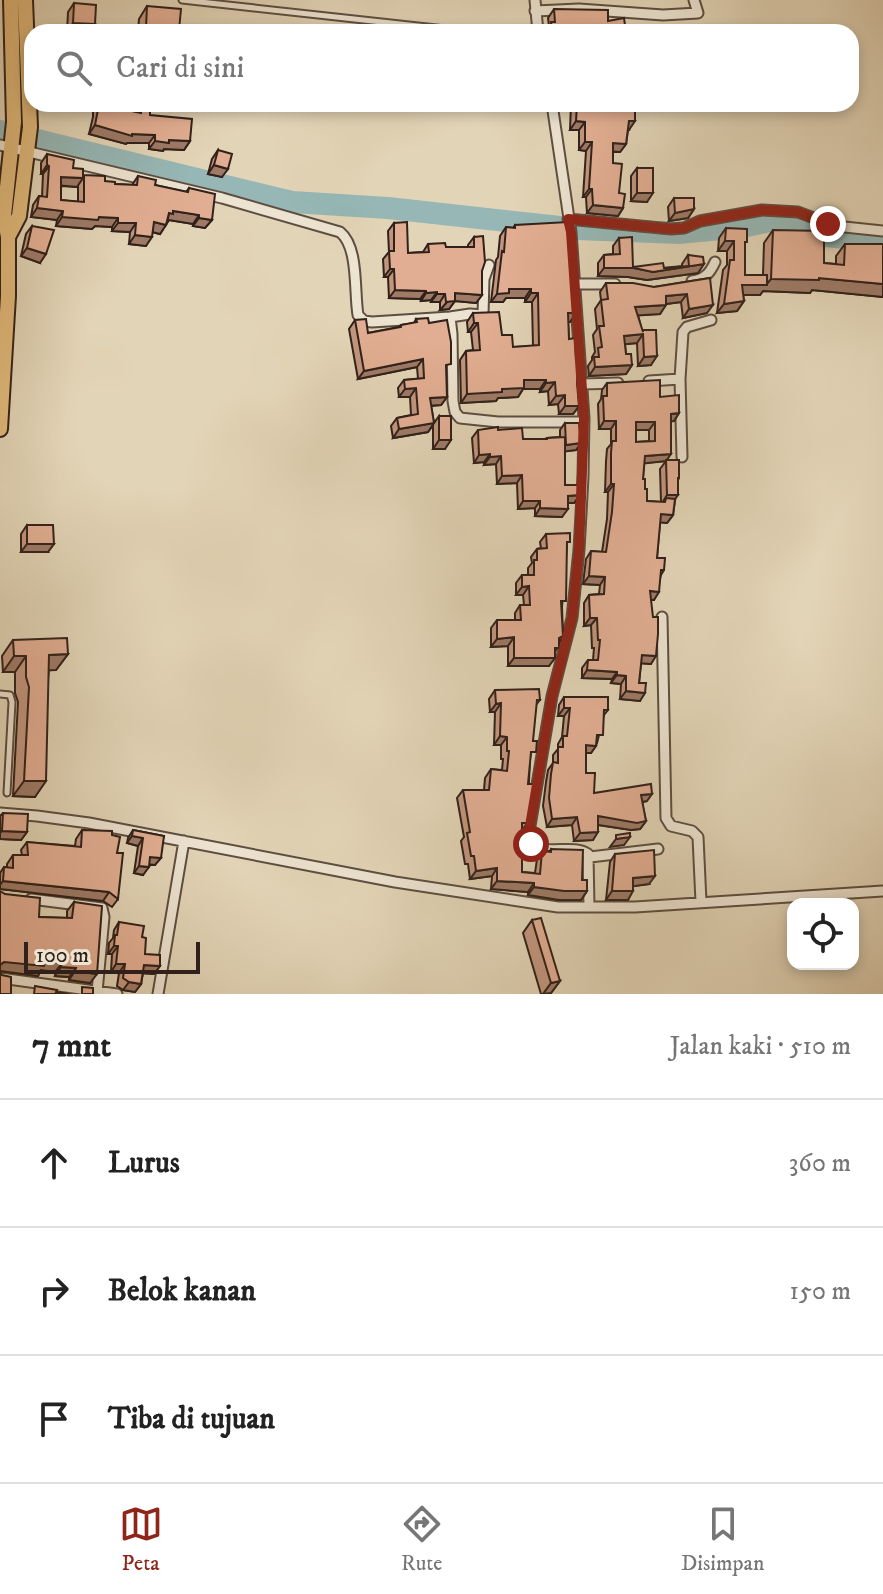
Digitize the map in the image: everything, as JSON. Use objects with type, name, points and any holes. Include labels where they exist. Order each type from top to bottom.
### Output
[{"type":"main road","points":[[0,429],[8,237],[2,215],[8,144],[14,122],[11,0]]},
{"type":"main road","points":[[25,0],[26,24]]},
{"type":"main road","points":[[8,237],[19,216],[29,112]]},
{"type":"street","points":[[535,0],[537,24]]},
{"type":"street","points":[[694,0],[698,13]]},
{"type":"street","points":[[698,13],[704,0]]},
{"type":"street","points":[[535,11],[579,9],[663,15],[698,13]]},
{"type":"street","points":[[553,112],[569,225],[584,422],[579,550],[572,618],[552,696],[528,838],[538,849],[582,849],[590,857],[589,907]]},
{"type":"street","points":[[8,144],[222,198],[340,232],[347,238],[352,253],[358,315],[364,321],[483,315],[484,279],[489,265]]},
{"type":"street","points":[[569,225],[684,228],[700,221],[762,210],[798,212],[835,226],[883,231]]},
{"type":"street","points":[[677,284],[701,280],[715,262]]},
{"type":"street","points":[[574,284],[628,284]]},
{"type":"street","points":[[450,317],[453,401],[460,418],[498,422],[584,422]]},
{"type":"street","points":[[682,457],[680,379],[683,332],[687,327],[711,320]]},
{"type":"street","points":[[641,382],[680,379]]},
{"type":"street","points":[[582,384],[626,382]]},
{"type":"street","points":[[662,617],[666,818],[671,826],[692,831],[698,837],[701,902]]},
{"type":"street","points":[[0,813],[89,823],[395,882],[558,907],[635,907],[883,891]]},
{"type":"street","points":[[158,994],[184,841]]},
{"type":"street","points":[[590,857],[658,849]]},
{"type":"street","points":[[14,898],[102,908],[97,992]]},
{"type":"street","points":[[0,978],[117,994]]},
{"type":"lane","points":[[182,0],[400,24]]},
{"type":"lane","points":[[0,694],[10,695],[12,702],[7,793]]},
{"type":"building","points":[[74,3],[96,5],[95,24],[73,23]]},
{"type":"building","points":[[147,6],[181,9],[180,24],[146,24]]},
{"type":"building","points":[[554,9],[608,10],[608,21],[624,18],[625,24],[551,24],[555,22]]},
{"type":"building","points":[[97,112],[150,112],[150,115],[192,119],[190,141],[169,140],[169,143],[155,141],[155,135],[132,136],[95,125]]},
{"type":"building","points":[[577,112],[635,112],[635,121],[629,121],[626,144],[613,143],[613,163],[622,164],[619,193],[625,194],[623,208],[593,205],[592,189],[589,189],[592,142],[585,142],[585,122],[576,121]]},
{"type":"building","points":[[218,150],[232,154],[228,169],[214,165]]},
{"type":"building","points":[[47,154],[74,160],[73,168],[83,169],[83,178],[61,177],[61,200],[84,202],[84,175],[105,176],[105,181],[115,184],[137,185],[138,176],[156,180],[155,185],[215,194],[212,220],[173,211],[173,214],[169,213],[166,225],[154,222],[152,237],[135,235],[136,223],[118,223],[118,218],[62,217],[63,211],[37,208],[39,196],[47,197]]},
{"type":"building","points":[[637,168],[653,168],[653,193],[637,193]]},
{"type":"building","points":[[674,198],[694,198],[694,209],[675,213]]},
{"type":"building","points":[[407,222],[408,253],[429,252],[428,244],[474,247],[474,237],[483,236],[485,262],[482,295],[455,293],[455,301],[446,302],[445,294],[437,292],[395,290],[389,251],[394,251],[394,223]]},
{"type":"building","points":[[568,222],[576,313],[568,313],[569,339],[575,338],[576,359],[579,359],[579,406],[565,406],[565,395],[556,396],[555,382],[546,383],[546,380],[524,380],[524,388],[502,389],[502,392],[467,394],[466,351],[480,350],[478,323],[474,323],[473,313],[499,312],[502,335],[512,335],[513,347],[539,345],[538,293],[531,293],[531,289],[509,289],[509,293],[497,294],[506,227]]},
{"type":"building","points":[[32,226],[54,230],[46,254],[27,248]]},
{"type":"building","points":[[726,228],[747,229],[745,275],[767,275],[767,285],[742,285],[744,301],[724,304],[730,260],[734,260],[734,241],[725,241]]},
{"type":"building","points":[[773,230],[824,231],[824,263],[844,265],[845,244],[883,244],[883,284],[819,278],[771,279]]},
{"type":"building","points":[[632,237],[633,267],[663,263],[664,268],[689,266],[688,255],[703,257],[704,264],[653,272],[634,268],[604,268],[604,255],[620,254],[619,238]]},
{"type":"building","points":[[710,278],[713,305],[689,309],[687,294],[666,296],[666,305],[635,307],[643,332],[656,330],[657,356],[644,357],[643,334],[624,336],[626,354],[631,354],[632,365],[595,367],[594,357],[599,357],[598,348],[602,347],[599,326],[604,326],[601,300],[608,299],[606,283],[654,287]]},
{"type":"building","points":[[428,318],[429,323],[447,320],[451,364],[446,365],[447,397],[430,398],[434,423],[399,429],[397,418],[418,414],[416,388],[405,389],[404,380],[424,378],[423,359],[364,371],[355,320],[366,319],[368,333]]},
{"type":"building","points":[[660,380],[660,397],[679,395],[679,413],[671,414],[671,454],[645,456],[643,479],[647,501],[675,499],[673,515],[661,514],[657,558],[665,558],[664,570],[661,570],[659,592],[650,591],[653,617],[658,617],[658,634],[656,656],[642,655],[639,683],[646,683],[645,693],[626,691],[626,676],[617,675],[617,672],[587,670],[588,660],[598,660],[600,640],[597,618],[590,618],[589,595],[604,594],[605,577],[589,576],[591,551],[606,552],[614,484],[611,484],[611,453],[612,441],[616,441],[616,421],[604,421],[603,396],[607,396],[607,383]],"holes":[[[636,422],[655,422],[655,441],[636,442]]]},
{"type":"building","points":[[439,416],[451,416],[451,440],[439,440]]},
{"type":"building","points":[[565,423],[579,423],[581,443],[566,445]]},
{"type":"building","points":[[498,427],[498,430],[522,428],[523,439],[565,437],[565,485],[580,485],[580,495],[568,496],[568,509],[540,508],[540,501],[523,501],[522,475],[502,476],[501,456],[479,455],[478,430]]},
{"type":"building","points":[[666,460],[679,460],[678,495],[667,495]]},
{"type":"building","points":[[27,525],[53,525],[54,544],[27,544]]},
{"type":"building","points":[[570,533],[570,542],[567,542],[566,601],[561,601],[563,636],[559,638],[559,648],[555,648],[555,658],[514,658],[514,637],[497,639],[497,620],[521,620],[520,605],[530,605],[529,586],[522,587],[522,575],[534,575],[537,549],[547,548],[546,534]]},
{"type":"building","points":[[67,638],[68,654],[49,655],[46,781],[24,781],[29,687],[26,656],[14,656],[13,640]]},
{"type":"building","points":[[539,689],[533,741],[537,741],[536,752],[531,752],[528,784],[533,784],[533,791],[527,823],[522,823],[522,843],[526,843],[526,855],[522,855],[522,872],[540,874],[542,851],[583,850],[582,880],[587,880],[587,891],[564,891],[534,887],[534,883],[497,881],[497,868],[476,871],[474,856],[471,856],[463,790],[489,790],[491,769],[507,771],[507,737],[500,736],[501,703],[496,704],[495,690]]},
{"type":"building","points":[[564,697],[608,697],[603,735],[597,735],[596,746],[586,745],[586,773],[595,773],[594,793],[651,784],[652,794],[641,795],[646,821],[637,823],[598,816],[598,832],[580,833],[577,817],[552,819],[549,798],[551,774],[553,762],[558,763],[558,747],[563,747],[563,736],[567,736],[570,708],[564,708]]},
{"type":"building","points":[[3,813],[28,814],[27,832],[2,831]]},
{"type":"building","points":[[82,830],[112,831],[112,835],[120,837],[117,853],[123,853],[118,899],[109,892],[3,881],[4,867],[13,868],[13,855],[28,855],[27,842],[81,847]]},
{"type":"building","points":[[133,830],[164,836],[161,858],[150,857],[149,867],[139,866],[143,838],[132,836]]},
{"type":"building","points":[[630,833],[630,837],[616,839],[616,835]]},
{"type":"building","points":[[654,850],[655,876],[633,878],[633,891],[612,891],[615,854]]},
{"type":"building","points":[[0,891],[40,898],[39,917],[72,918],[74,902],[102,906],[97,974],[75,971],[76,968],[61,967],[62,963],[45,961],[44,966],[4,962],[0,965]]},
{"type":"building","points":[[541,918],[560,981],[551,983],[532,920]]},
{"type":"building","points":[[119,922],[144,926],[145,954],[160,955],[160,966],[144,965],[141,984],[123,978],[125,964],[116,964],[118,946],[114,946]]},
{"type":"building","points":[[0,972],[11,977],[11,994],[0,994]]},
{"type":"building","points":[[35,986],[57,990],[69,994],[34,994]]},
{"type":"building","points":[[82,987],[93,988],[93,994],[82,994]]},
{"type":"waterway","points":[[0,131],[292,202],[388,208],[578,229],[679,233],[770,221],[826,236],[883,242]]},
{"type":"route","points":[[531,844],[528,838],[552,696],[572,618],[579,550],[584,418],[568,219],[671,229],[762,210],[798,212],[828,224]]}]
